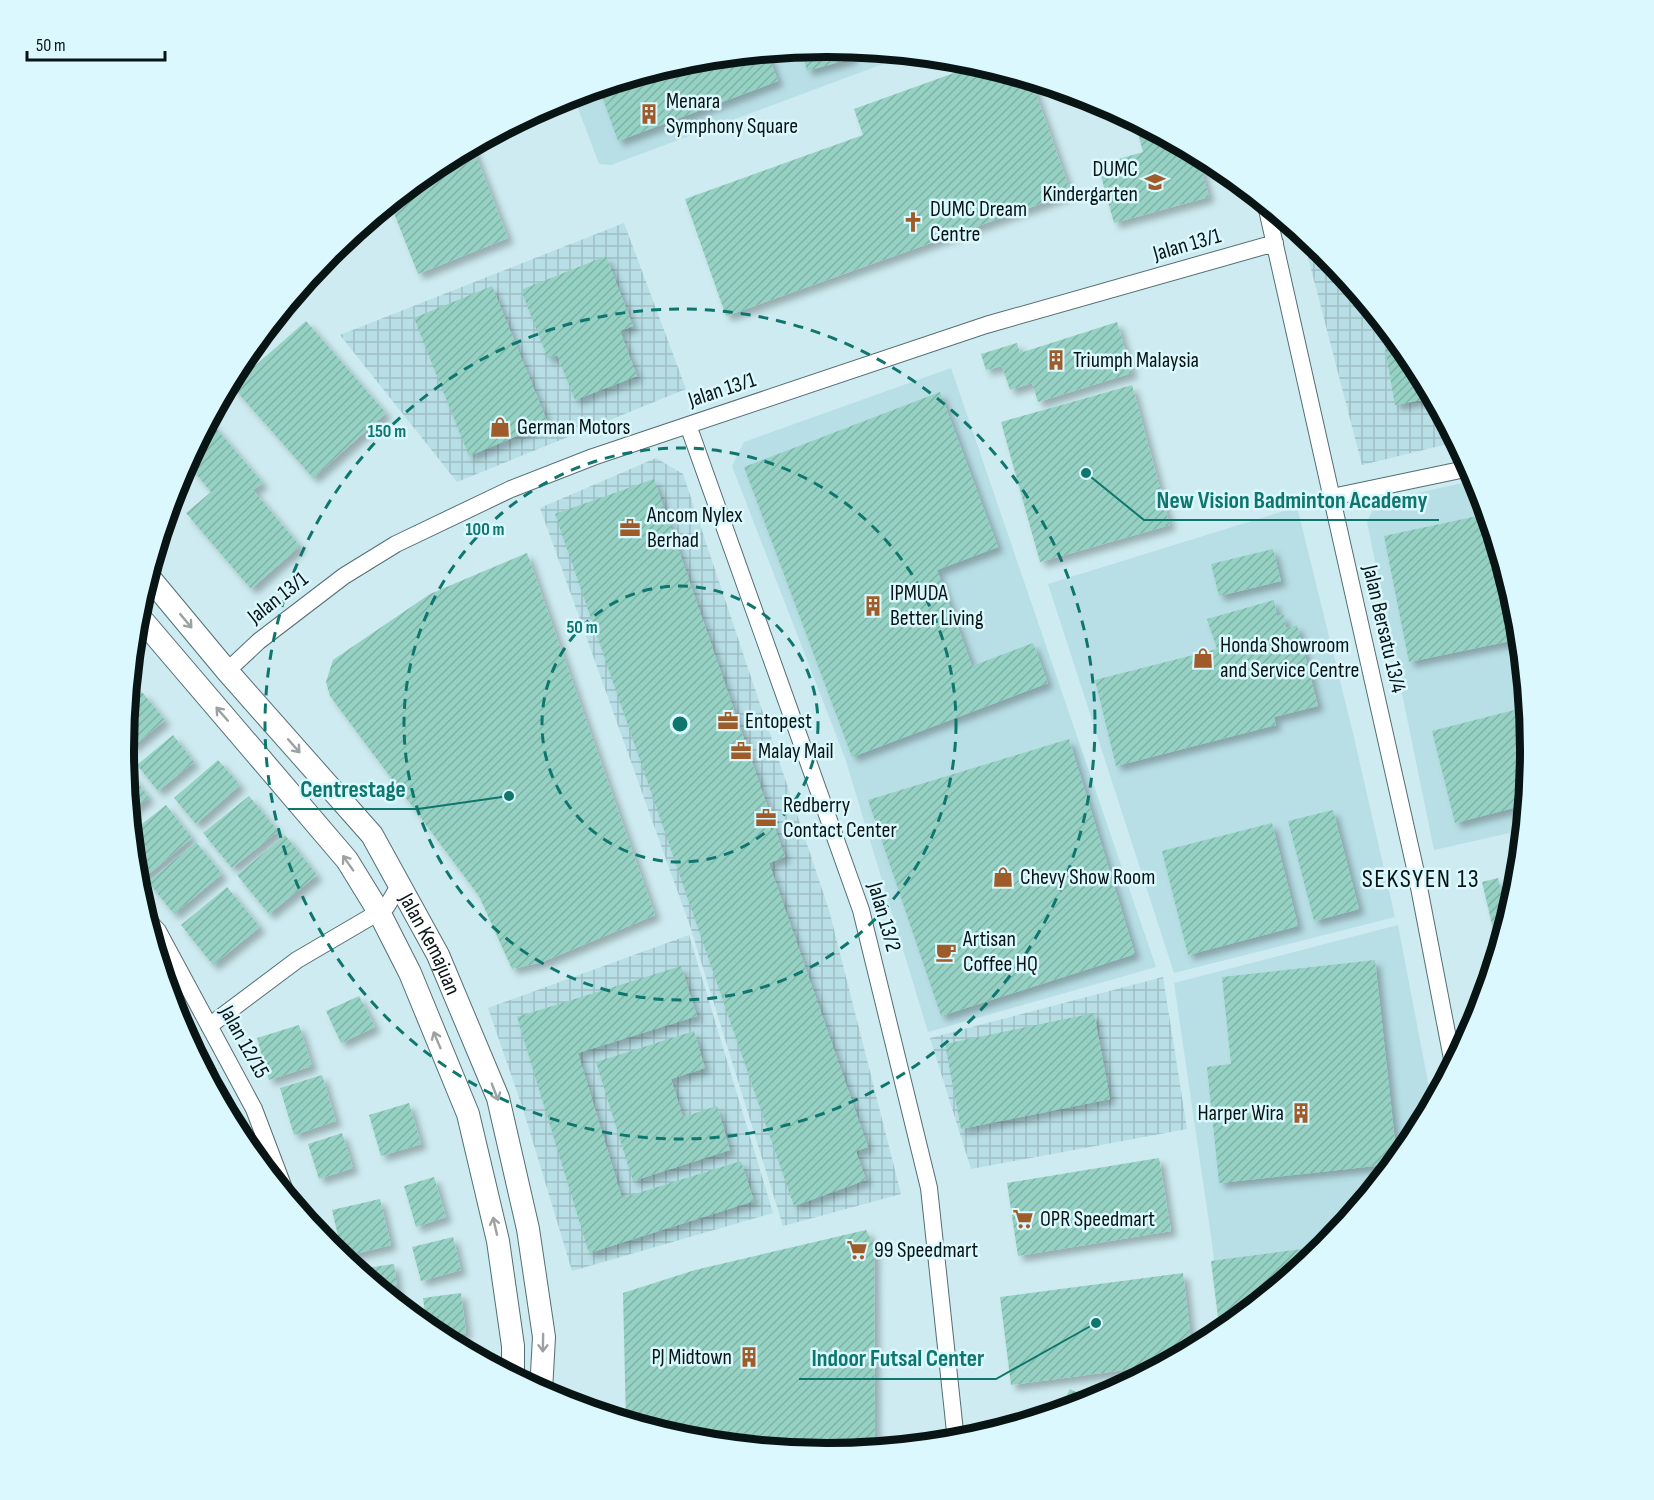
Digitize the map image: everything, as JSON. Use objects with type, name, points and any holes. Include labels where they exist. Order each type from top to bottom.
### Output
[{"type":"main road","name":"Jalan Kemajuan","points":[[155,584],[227,671],[372,835],[438,955],[498,1098],[532,1252],[544,1337],[542,1381]]},
{"type":"main road","name":"Jalan Kemajuan","points":[[146,624],[347,860],[379,912],[410,974],[468,1114],[498,1241],[513,1346],[513,1368]]},
{"type":"street","name":"Jalan Bersatu 13/4","points":[[1269,216],[1417,877],[1451,1053]]},
{"type":"street","name":"Jalan 13/1","points":[[227,671],[259,641],[344,576],[396,544],[511,489],[593,457],[986,325],[1275,243]]},
{"type":"street","name":"Jalan 13/2","points":[[688,425],[861,910],[929,1188],[955,1431]]},
{"type":"street","points":[[1332,497],[1461,470]]},
{"type":"street","points":[[209,1026],[297,960],[379,912],[387,906],[400,884]]},
{"type":"street","name":"Jalan 12/15","points":[[160,936],[254,1109],[279,1174]]},
{"type":"shaded area","points":[[782,58],[881,59],[883,64],[611,165],[599,164],[577,104],[604,94],[692,70],[737,63]]},
{"type":"shaded area","points":[[624,223],[686,389],[457,482],[340,335]]},
{"type":"shaded area","points":[[1306,250],[1348,293],[1377,328],[1403,365],[1449,444],[1362,465]]},
{"type":"shaded area","points":[[951,368],[1156,967],[928,1032],[845,758],[732,466],[744,442]]},
{"type":"shaded area","points":[[656,458],[683,474],[829,910],[901,1194],[783,1226],[690,926],[540,508]]},
{"type":"shaded area","points":[[1466,482],[1467,485],[1496,571],[1507,615],[1514,660],[1519,705],[1520,750],[1515,832],[1434,850],[1367,522],[1377,502]]},
{"type":"shaded area","points":[[1297,507],[1353,733],[1395,917],[1174,973],[1048,584]]},
{"type":"shaded area","points":[[1398,925],[1430,1092],[1377,1172],[1348,1207],[1284,1271],[1220,1321],[1213,1250],[1174,983]]},
{"type":"shaded area","points":[[689,935],[773,1213],[572,1271],[523,1109],[488,1008]]},
{"type":"shaded area","points":[[1163,977],[1187,1129],[971,1169],[930,1038]]},
{"type":"building","points":[[803,58],[853,58],[853,58],[807,71]]},
{"type":"building","name":"Menara Symphony Square","points":[[770,59],[778,81],[618,141],[601,95],[692,70]]},
{"type":"building","points":[[962,70],[1034,89],[1071,193],[726,316],[685,199],[863,135],[854,109]]},
{"type":"building","points":[[1137,130],[1201,167],[1209,197],[1114,223],[1098,165],[1143,152]]},
{"type":"building","points":[[475,154],[508,238],[418,274],[393,210],[442,174]]},
{"type":"building","points":[[606,256],[633,326],[620,331],[637,376],[575,400],[557,355],[548,359],[521,290]]},
{"type":"building","points":[[492,286],[548,423],[469,456],[414,318]]},
{"type":"building","points":[[306,321],[386,413],[313,478],[235,390],[245,375]]},
{"type":"building","name":"Triumph Malaysia","points":[[1117,322],[1132,373],[1038,402],[1032,383],[1010,390],[1002,366],[986,370],[981,354],[1017,343],[1020,353]]},
{"type":"building","points":[[1383,336],[1424,400],[1395,405]]},
{"type":"building","points":[[1132,385],[1170,525],[1040,562],[1001,422]]},
{"type":"building","name":"IPMUDA Better Living","points":[[940,392],[998,547],[937,570],[972,666],[1033,643],[1048,683],[852,757],[744,467]]},
{"type":"building","points":[[214,426],[263,483],[253,490],[300,546],[251,589],[186,513],[211,492],[193,471]]},
{"type":"building","points":[[654,479],[785,857],[769,863],[868,1147],[856,1151],[866,1180],[794,1206],[555,514]]},
{"type":"building","points":[[1479,516],[1496,571],[1511,641],[1409,662],[1384,536]]},
{"type":"building","points":[[1273,549],[1281,581],[1219,596],[1211,564]]},
{"type":"building","points":[[527,553],[655,915],[542,962],[512,969],[479,896],[330,696],[326,682],[333,660],[430,594]]},
{"type":"building","points":[[1274,600],[1277,616],[1284,615],[1286,628],[1297,625],[1318,706],[1274,717],[1276,725],[1116,766],[1095,680],[1217,649],[1207,619]]},
{"type":"building","points":[[142,692],[165,720],[134,745],[135,705],[136,697]]},
{"type":"building","points":[[1519,709],[1518,807],[1455,823],[1432,731]]},
{"type":"building","points":[[173,735],[194,762],[158,791],[137,765]]},
{"type":"building","name":"Chevy Show Room","points":[[1069,739],[1135,954],[941,1016],[868,800]]},
{"type":"building","points":[[218,760],[240,785],[196,824],[174,798]]},
{"type":"building","points":[[135,779],[149,797],[136,808]]},
{"type":"building","points":[[249,796],[278,831],[232,868],[203,833]]},
{"type":"building","points":[[166,805],[192,838],[146,877],[139,827]]},
{"type":"building","points":[[1333,810],[1359,909],[1314,921],[1288,821]]},
{"type":"building","points":[[1272,823],[1298,926],[1188,955],[1162,851]]},
{"type":"building","points":[[285,835],[317,875],[269,914],[237,875]]},
{"type":"building","points":[[196,842],[222,874],[174,914],[148,882]]},
{"type":"building","points":[[1498,878],[1503,900],[1494,935],[1482,882]]},
{"type":"building","points":[[227,887],[260,927],[213,965],[181,925]]},
{"type":"building","name":"Harper Wira","points":[[1375,960],[1395,1146],[1382,1165],[1219,1183],[1207,1067],[1231,1064],[1222,977]]},
{"type":"building","points":[[681,966],[697,1016],[578,1053],[622,1198],[741,1161],[754,1201],[589,1253],[517,1017]]},
{"type":"building","points":[[359,996],[375,1027],[341,1043],[326,1011]]},
{"type":"building","points":[[1094,1013],[1110,1099],[961,1129],[945,1044]]},
{"type":"building","points":[[299,1025],[312,1066],[269,1080],[257,1038]]},
{"type":"building","points":[[694,1031],[705,1068],[671,1079],[683,1117],[717,1106],[730,1150],[633,1181],[596,1062]]},
{"type":"building","points":[[322,1075],[336,1121],[294,1135],[280,1088]]},
{"type":"building","points":[[409,1103],[421,1144],[381,1156],[369,1115]]},
{"type":"building","points":[[342,1133],[353,1168],[319,1179],[308,1144]]},
{"type":"building","points":[[1159,1158],[1171,1231],[1018,1256],[1007,1183]]},
{"type":"building","points":[[434,1177],[446,1217],[416,1227],[404,1186]]},
{"type":"building","points":[[380,1199],[391,1245],[353,1255],[340,1242],[332,1210]]},
{"type":"building","name":"PJ Midtown","points":[[866,1230],[874,1245],[875,1442],[782,1442],[737,1437],[692,1430],[626,1412],[623,1293],[695,1270]]},
{"type":"building","points":[[453,1237],[461,1270],[421,1281],[412,1247]]},
{"type":"building","points":[[1308,1248],[1249,1300],[1219,1321],[1211,1261]]},
{"type":"building","points":[[394,1264],[398,1294],[370,1271],[367,1268]]},
{"type":"building","points":[[1183,1273],[1191,1339],[1142,1368],[1011,1385],[1000,1297]]},
{"type":"building","points":[[461,1293],[466,1333],[456,1335],[425,1314],[423,1298]]},
{"type":"building","points":[[1070,1389],[1081,1394],[1064,1401]]},
{"type":"place","name":"Menara Symphony Square","points":[[649,114]]},
{"type":"place","name":"DUMC Kindergarten","points":[[1155,182]]},
{"type":"place","name":"DUMC Dream Centre","points":[[913,222]]},
{"type":"place","name":"Triumph Malaysia","points":[[1056,360]]},
{"type":"place","name":"German Motors","points":[[500,427]]},
{"type":"place","name":"New Vision Badminton Academy","points":[[1086,473]]},
{"type":"place","name":"Ancom Nylex Berhad","points":[[630,528]]},
{"type":"place","name":"IPMUDA Better Living","points":[[873,606]]},
{"type":"place","name":"Honda Showroom and Service Centre","points":[[1203,658]]},
{"type":"place","name":"Entopest","points":[[728,721]]},
{"type":"place","name":"Malay Mail","points":[[741,751]]},
{"type":"place","name":"Centrestage","points":[[509,796]]},
{"type":"place","name":"Redberry Contact Center","points":[[766,818]]},
{"type":"place","name":"Chevy Show Room","points":[[1003,877]]},
{"type":"place","name":"Artisan Coffee HQ","points":[[946,952]]},
{"type":"place","name":"Harper Wira","points":[[1301,1113]]},
{"type":"place","name":"OPR Speedmart","points":[[1023,1219]]},
{"type":"place","name":"99 Speedmart","points":[[857,1250]]},
{"type":"place","name":"Indoor Futsal Center","points":[[1096,1323]]},
{"type":"place","name":"PJ Midtown","points":[[749,1357]]},
{"type":"district","name":"SEKSYEN 13","points":[[1421,879]]}]
